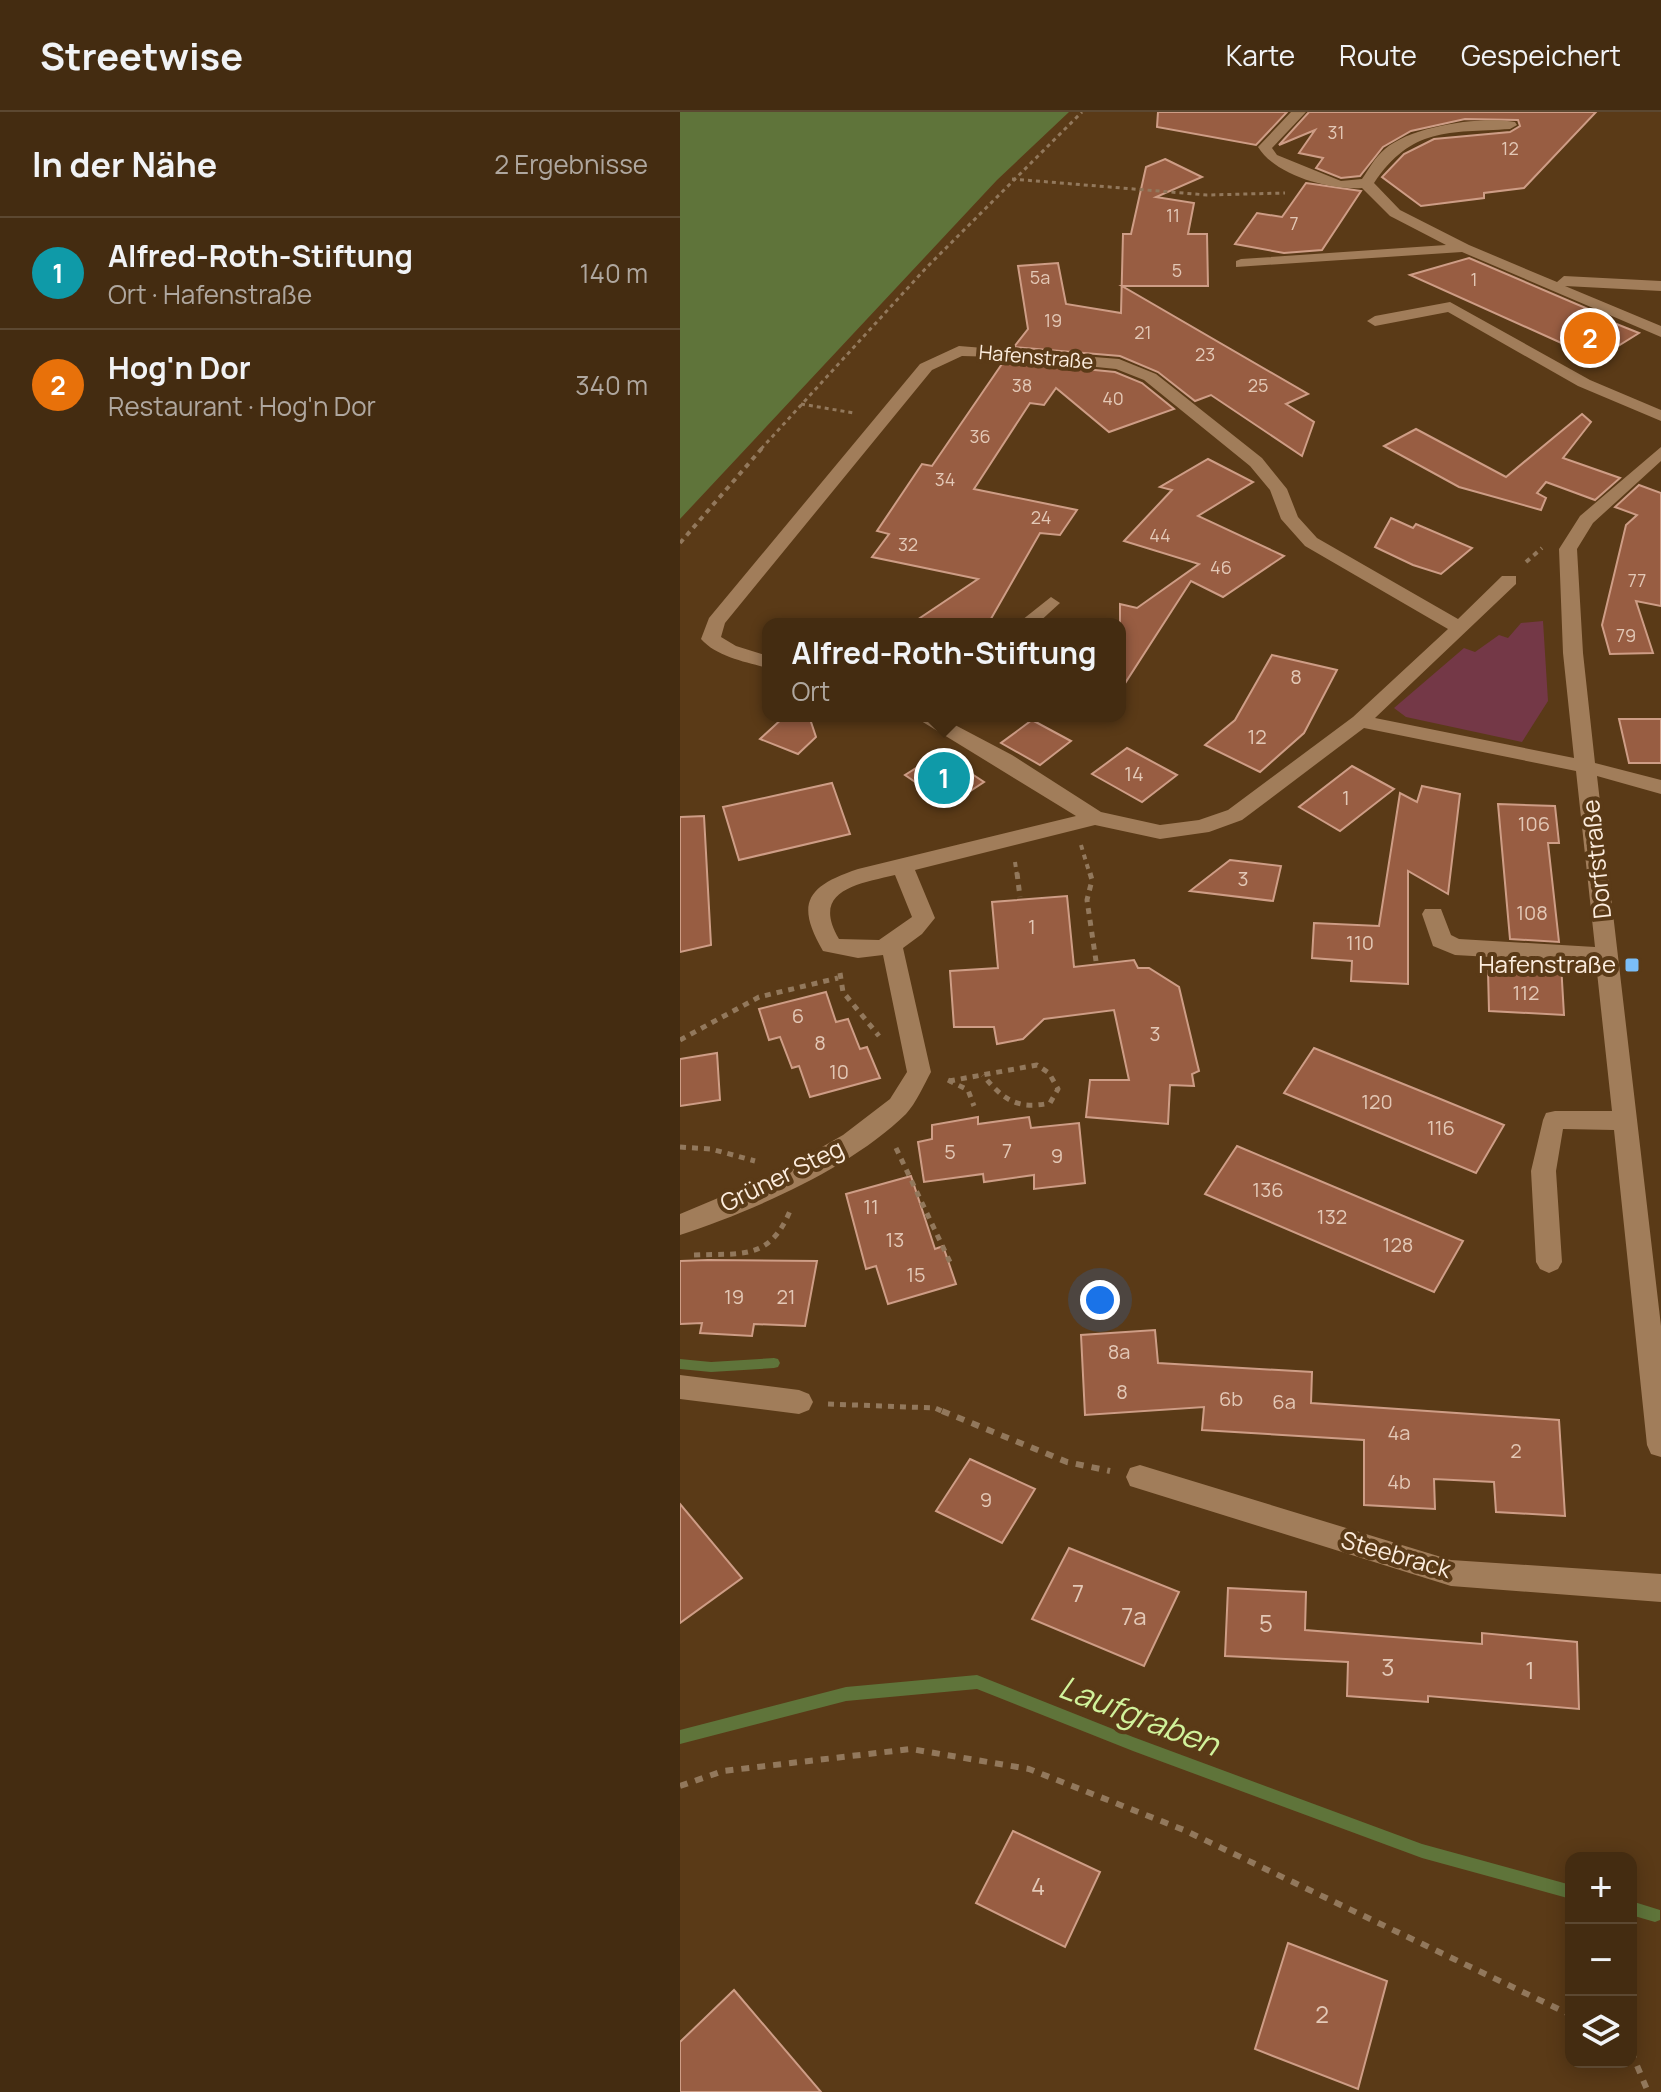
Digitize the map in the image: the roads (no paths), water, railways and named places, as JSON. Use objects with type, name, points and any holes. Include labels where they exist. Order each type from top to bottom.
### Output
[{"type":"street","points":[[1299,112],[1265,147],[1272,158],[1339,185],[1366,183],[1389,152],[1415,139],[1446,130],[1510,125]]},
{"type":"street","points":[[1366,183],[1395,213],[1464,248],[1546,280],[1661,332]]},
{"type":"street","points":[[1241,264],[1464,248]]},
{"type":"street","points":[[1546,280],[1661,286]]},
{"type":"street","points":[[1375,321],[1450,307],[1584,383],[1661,416]]},
{"type":"street","name":"Hafenstraße","points":[[762,660],[729,650],[711,639],[716,622],[926,367],[959,351],[1119,364],[1150,377],[1256,462],[1278,489],[1290,519],[1311,542],[1460,628]]},
{"type":"street","name":"Dorfstraße","points":[[1661,452],[1586,520],[1568,549],[1573,653],[1661,1445]]},
{"type":"street","points":[[934,722],[1005,760],[1095,818],[1160,832],[1202,827],[1235,815],[1360,721],[1509,580]]},
{"type":"street","points":[[1033,618],[1051,603]]},
{"type":"street","points":[[1360,721],[1587,767],[1661,787]]},
{"type":"street","points":[[902,866],[924,918],[911,933],[892,947],[849,950],[831,945],[819,928],[814,912],[819,899],[830,888],[902,866],[1095,818]]},
{"type":"street","points":[[1433,914],[1441,940],[1455,947],[1607,956]]},
{"type":"street","name":"Grüner Steg","points":[[680,1225],[791,1177],[852,1142],[899,1106],[919,1072],[892,947]]},
{"type":"street","points":[[1549,1262],[1545,1174],[1550,1129],[1555,1120],[1625,1121]]},
{"type":"street","points":[[680,1387],[799,1402]]},
{"type":"street","name":"Steebrack","points":[[1140,1477],[1451,1573],[1661,1588]]},
{"type":"waterway","points":[[680,1364],[711,1367],[774,1363]]},
{"type":"waterway","name":"Laufgraben","points":[[680,1737],[846,1694],[977,1682],[1133,1744],[1422,1851],[1565,1890]]},
{"type":"waterway","name":"Laufgraben","points":[[1637,1910],[1655,1915]]},
{"type":"place","name":"Hog'n Dor","points":[[1590,338]]},
{"type":"place","name":"Alfred-Roth-Stiftung","points":[[944,778]]},
{"type":"place","name":"Hafenstraße","points":[[1632,965]]}]
